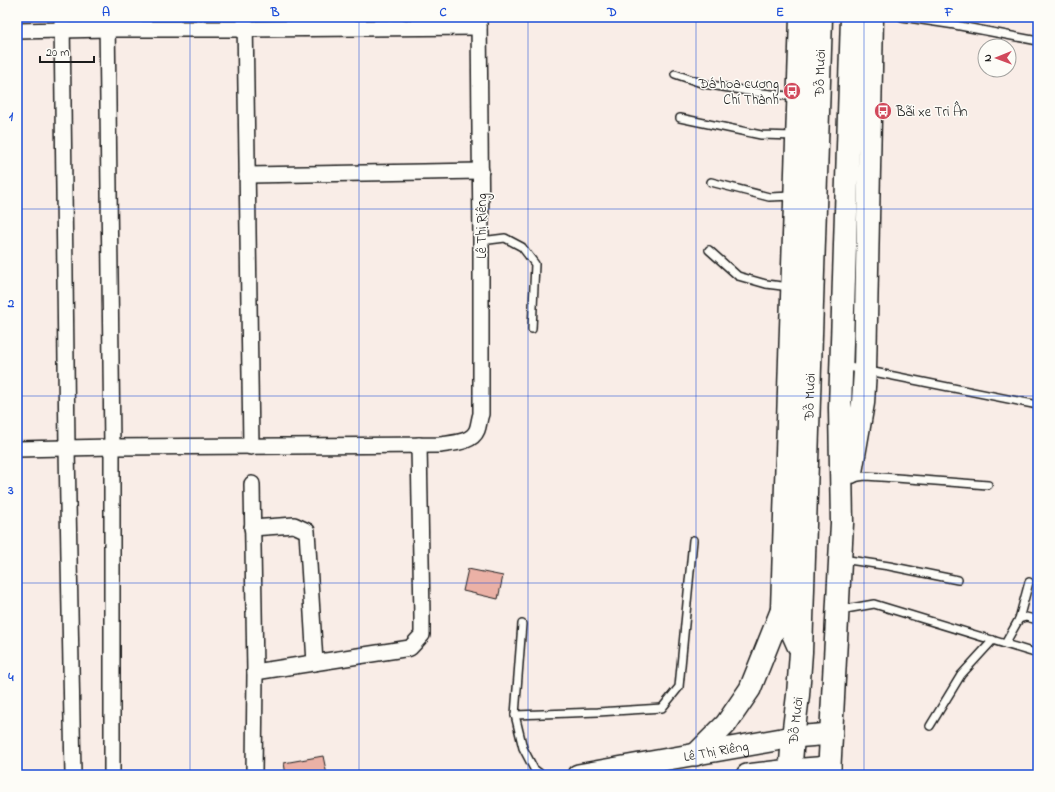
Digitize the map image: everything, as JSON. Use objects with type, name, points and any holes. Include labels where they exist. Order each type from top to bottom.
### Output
[{"type":"highway","name":"Đỗ Mười","points":[[790,772],[801,652],[805,197],[808,98],[801,17]]},
{"type":"highway","name":"Đỗ Mười","points":[[808,98],[822,17]]},
{"type":"highway","points":[[830,771],[842,523],[840,408],[852,17]]},
{"type":"highway","points":[[842,523],[863,403],[865,370],[872,17]]},
{"type":"highway","name":"Đỗ Mười","points":[[782,609],[792,288],[805,197]]},
{"type":"highway","points":[[782,609],[801,652]]},
{"type":"street","points":[[17,31],[62,24],[107,23],[479,22]]},
{"type":"street","name":"Lê Thị Riêng","points":[[419,445],[455,443],[474,435],[481,414],[481,172],[479,22]]},
{"type":"street","points":[[107,23],[112,447],[112,775]]},
{"type":"street","points":[[245,23],[251,447]]},
{"type":"street","points":[[62,24],[67,448],[73,775]]},
{"type":"street","points":[[247,175],[481,172]]},
{"type":"street","points":[[17,449],[419,445],[422,635],[410,648],[255,672]]},
{"type":"street","points":[[252,484],[255,672],[254,775]]},
{"type":"street","points":[[252,528],[294,525],[306,531],[315,663]]},
{"type":"street","points":[[695,755],[726,724],[750,689],[782,609]]},
{"type":"street","name":"Lê Thị Riêng","points":[[578,775],[793,737],[831,734]]},
{"type":"street","name":"Lê Thị Riêng","points":[[747,775],[830,771]]},
{"type":"lane","points":[[902,17],[955,25],[1038,41]]},
{"type":"lane","points":[[675,74],[704,84],[754,92],[808,98]]},
{"type":"lane","points":[[680,118],[761,135],[807,137]]},
{"type":"lane","points":[[711,182],[769,196],[805,197]]},
{"type":"lane","points":[[481,240],[505,238],[522,247],[535,264],[532,329]]},
{"type":"lane","points":[[709,250],[738,276],[766,284],[792,288]]},
{"type":"lane","points":[[841,366],[1038,405]]},
{"type":"lane","points":[[850,478],[865,476],[888,477],[988,485]]},
{"type":"lane","points":[[516,715],[662,708],[679,687],[693,540]]},
{"type":"lane","points":[[840,559],[889,566],[958,580]]},
{"type":"lane","points":[[1005,644],[1019,619],[1029,582]]},
{"type":"lane","points":[[838,611],[874,604],[1038,654]]},
{"type":"lane","points":[[1019,619],[1026,617],[1038,620]]},
{"type":"lane","points":[[522,624],[516,715],[524,748],[534,769],[542,775]]},
{"type":"lane","points":[[930,726],[961,675],[993,640]]},
{"type":"building","points":[[468,569],[503,576],[498,599],[463,591]]},
{"type":"building","points":[[323,756],[327,775],[286,775],[284,763]]},
{"type":"place","name":"Đá hoa cương Chí Thành","points":[[792,91]]},
{"type":"place","name":"Bãi xe Tri Ân","points":[[883,111]]}]
